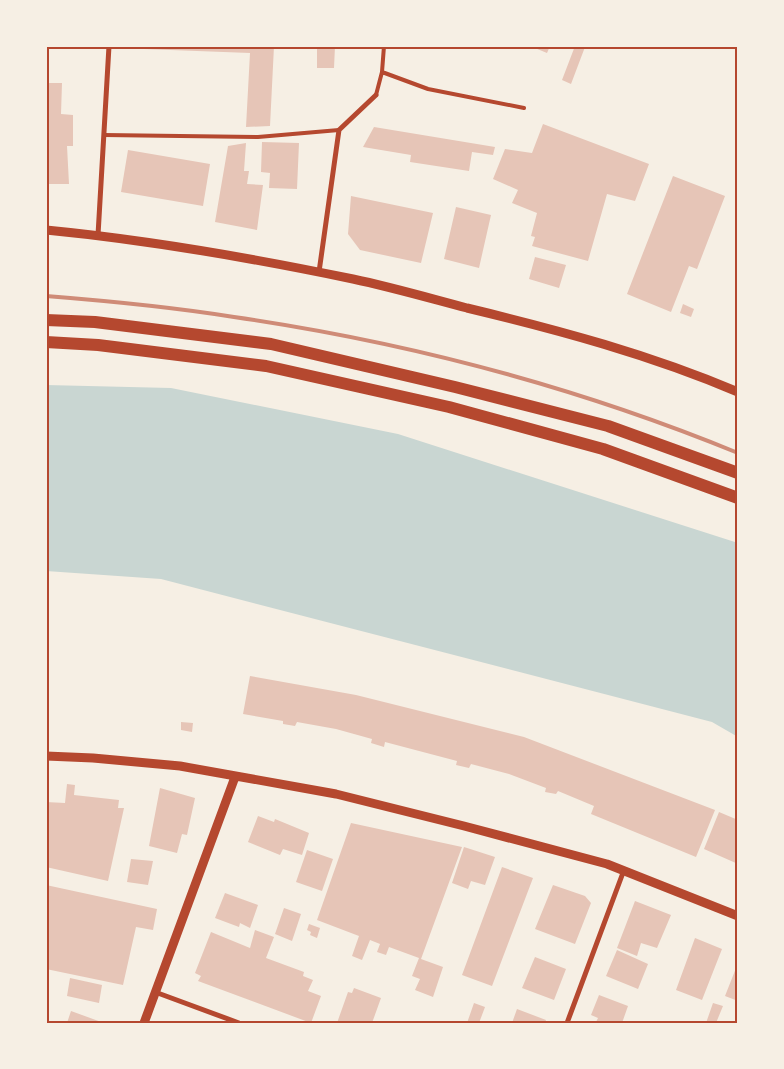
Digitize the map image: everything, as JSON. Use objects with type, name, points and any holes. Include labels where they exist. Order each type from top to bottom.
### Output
[{"type":"main road","points":[[46,320],[95,322],[271,344],[455,386],[608,426],[738,474]]},
{"type":"main road","points":[[46,342],[98,344],[266,366],[449,407],[602,449],[738,498]]},
{"type":"street","points":[[98,235],[109,46]]},
{"type":"street","points":[[319,273],[339,130],[376,95]]},
{"type":"street","points":[[46,230],[98,235],[198,250],[354,279],[551,328],[625,350],[738,392]]},
{"type":"street","points":[[46,756],[93,758],[180,766],[336,794],[607,864],[738,916]]},
{"type":"street","points":[[144,1023],[235,776]]},
{"type":"street","points":[[568,1023],[624,870]]},
{"type":"street","points":[[155,992],[239,1023]]},
{"type":"lane","points":[[376,95],[382,72],[384,46]]},
{"type":"lane","points":[[382,72],[428,89],[524,108]]},
{"type":"lane","points":[[104,134],[258,137],[339,130]]},
{"type":"shaded area","points":[[46,385],[171,388],[398,434],[738,543],[738,737],[712,722],[161,579],[46,571]]},
{"type":"building","points":[[144,46],[274,46],[270,126],[246,127],[250,53],[144,49]]},
{"type":"building","points":[[317,46],[335,46],[334,68],[317,68]]},
{"type":"building","points":[[530,46],[550,46],[547,53]]},
{"type":"building","points":[[575,46],[585,47],[571,84],[562,80]]},
{"type":"building","points":[[46,83],[62,83],[61,114],[73,115],[73,146],[67,146],[69,184],[46,183]]},
{"type":"building","points":[[543,124],[649,164],[635,201],[607,194],[588,261],[532,246],[535,237],[531,236],[537,213],[512,203],[518,190],[493,179],[505,149],[532,153]]},
{"type":"building","points":[[374,127],[495,147],[493,155],[472,152],[469,171],[410,162],[411,155],[363,147]]},
{"type":"building","points":[[262,142],[299,143],[297,189],[269,188],[270,173],[261,172]]},
{"type":"building","points":[[246,143],[244,171],[249,171],[247,184],[263,185],[257,230],[215,222],[228,146]]},
{"type":"building","points":[[128,150],[210,164],[203,206],[121,192]]},
{"type":"building","points":[[673,176],[725,196],[697,269],[689,266],[671,312],[627,294]]},
{"type":"building","points":[[351,196],[433,213],[421,263],[360,250],[348,234]]},
{"type":"building","points":[[456,207],[491,215],[479,268],[444,259]]},
{"type":"building","points":[[535,257],[566,265],[559,288],[529,279]]},
{"type":"building","points":[[683,304],[694,309],[691,317],[680,313]]},
{"type":"building","points":[[250,676],[356,695],[524,737],[715,810],[696,857],[591,814],[594,806],[558,791],[556,794],[545,792],[546,788],[509,774],[471,764],[469,768],[456,765],[457,761],[385,742],[384,747],[371,743],[372,739],[336,729],[297,722],[295,726],[283,724],[283,721],[243,714]]},
{"type":"building","points":[[181,722],[193,723],[192,732],[181,730]]},
{"type":"building","points":[[67,784],[75,785],[74,795],[119,800],[118,808],[124,808],[108,881],[46,867],[46,802],[65,803]]},
{"type":"building","points":[[160,788],[195,798],[187,835],[182,834],[177,853],[149,846]]},
{"type":"building","points":[[719,812],[738,820],[738,864],[704,849]]},
{"type":"building","points":[[258,816],[274,822],[275,819],[309,833],[302,855],[283,849],[280,855],[248,842]]},
{"type":"building","points":[[351,823],[462,847],[421,959],[443,967],[433,997],[415,990],[420,979],[412,976],[419,958],[389,947],[386,955],[377,952],[380,944],[370,940],[362,960],[352,956],[359,936],[317,920]]},
{"type":"building","points":[[464,847],[495,857],[485,885],[471,881],[468,889],[452,883]]},
{"type":"building","points":[[307,850],[333,859],[322,891],[296,882]]},
{"type":"building","points":[[131,859],[153,861],[148,885],[127,882]]},
{"type":"building","points":[[502,867],[533,878],[492,986],[462,975]]},
{"type":"building","points":[[46,885],[157,909],[153,930],[136,927],[123,985],[46,969]]},
{"type":"building","points":[[553,885],[585,896],[591,903],[575,944],[535,929]]},
{"type":"building","points":[[225,893],[258,905],[250,928],[240,923],[239,927],[215,918]]},
{"type":"building","points":[[635,901],[671,915],[657,948],[641,943],[637,956],[617,948]]},
{"type":"building","points":[[284,908],[301,914],[292,941],[275,934]]},
{"type":"building","points":[[309,924],[320,928],[317,938],[310,935],[311,932],[307,930]]},
{"type":"building","points":[[255,930],[274,937],[266,958],[304,972],[303,976],[313,980],[308,991],[321,996],[311,1023],[198,981],[201,976],[195,973],[211,932],[250,948]]},
{"type":"building","points":[[695,938],[722,949],[702,1000],[676,990]]},
{"type":"building","points":[[617,950],[648,964],[638,989],[606,976]]},
{"type":"building","points":[[535,957],[566,969],[554,1000],[522,988]]},
{"type":"building","points":[[738,963],[738,1001],[725,996]]},
{"type":"building","points":[[70,978],[102,985],[99,1003],[67,996]]},
{"type":"building","points":[[354,988],[381,998],[372,1023],[337,1023],[348,992],[352,993]]},
{"type":"building","points":[[599,995],[628,1006],[622,1023],[596,1022],[598,1018],[591,1015]]},
{"type":"building","points":[[474,1003],[485,1007],[479,1023],[467,1023]]},
{"type":"building","points":[[713,1003],[723,1006],[716,1023],[706,1023]]},
{"type":"building","points":[[517,1009],[546,1020],[545,1023],[512,1023]]},
{"type":"building","points":[[71,1011],[104,1023],[67,1023]]},
{"type":"railway","points":[[46,296],[211,313],[298,327],[427,354],[490,370],[616,407],[738,453]]}]
